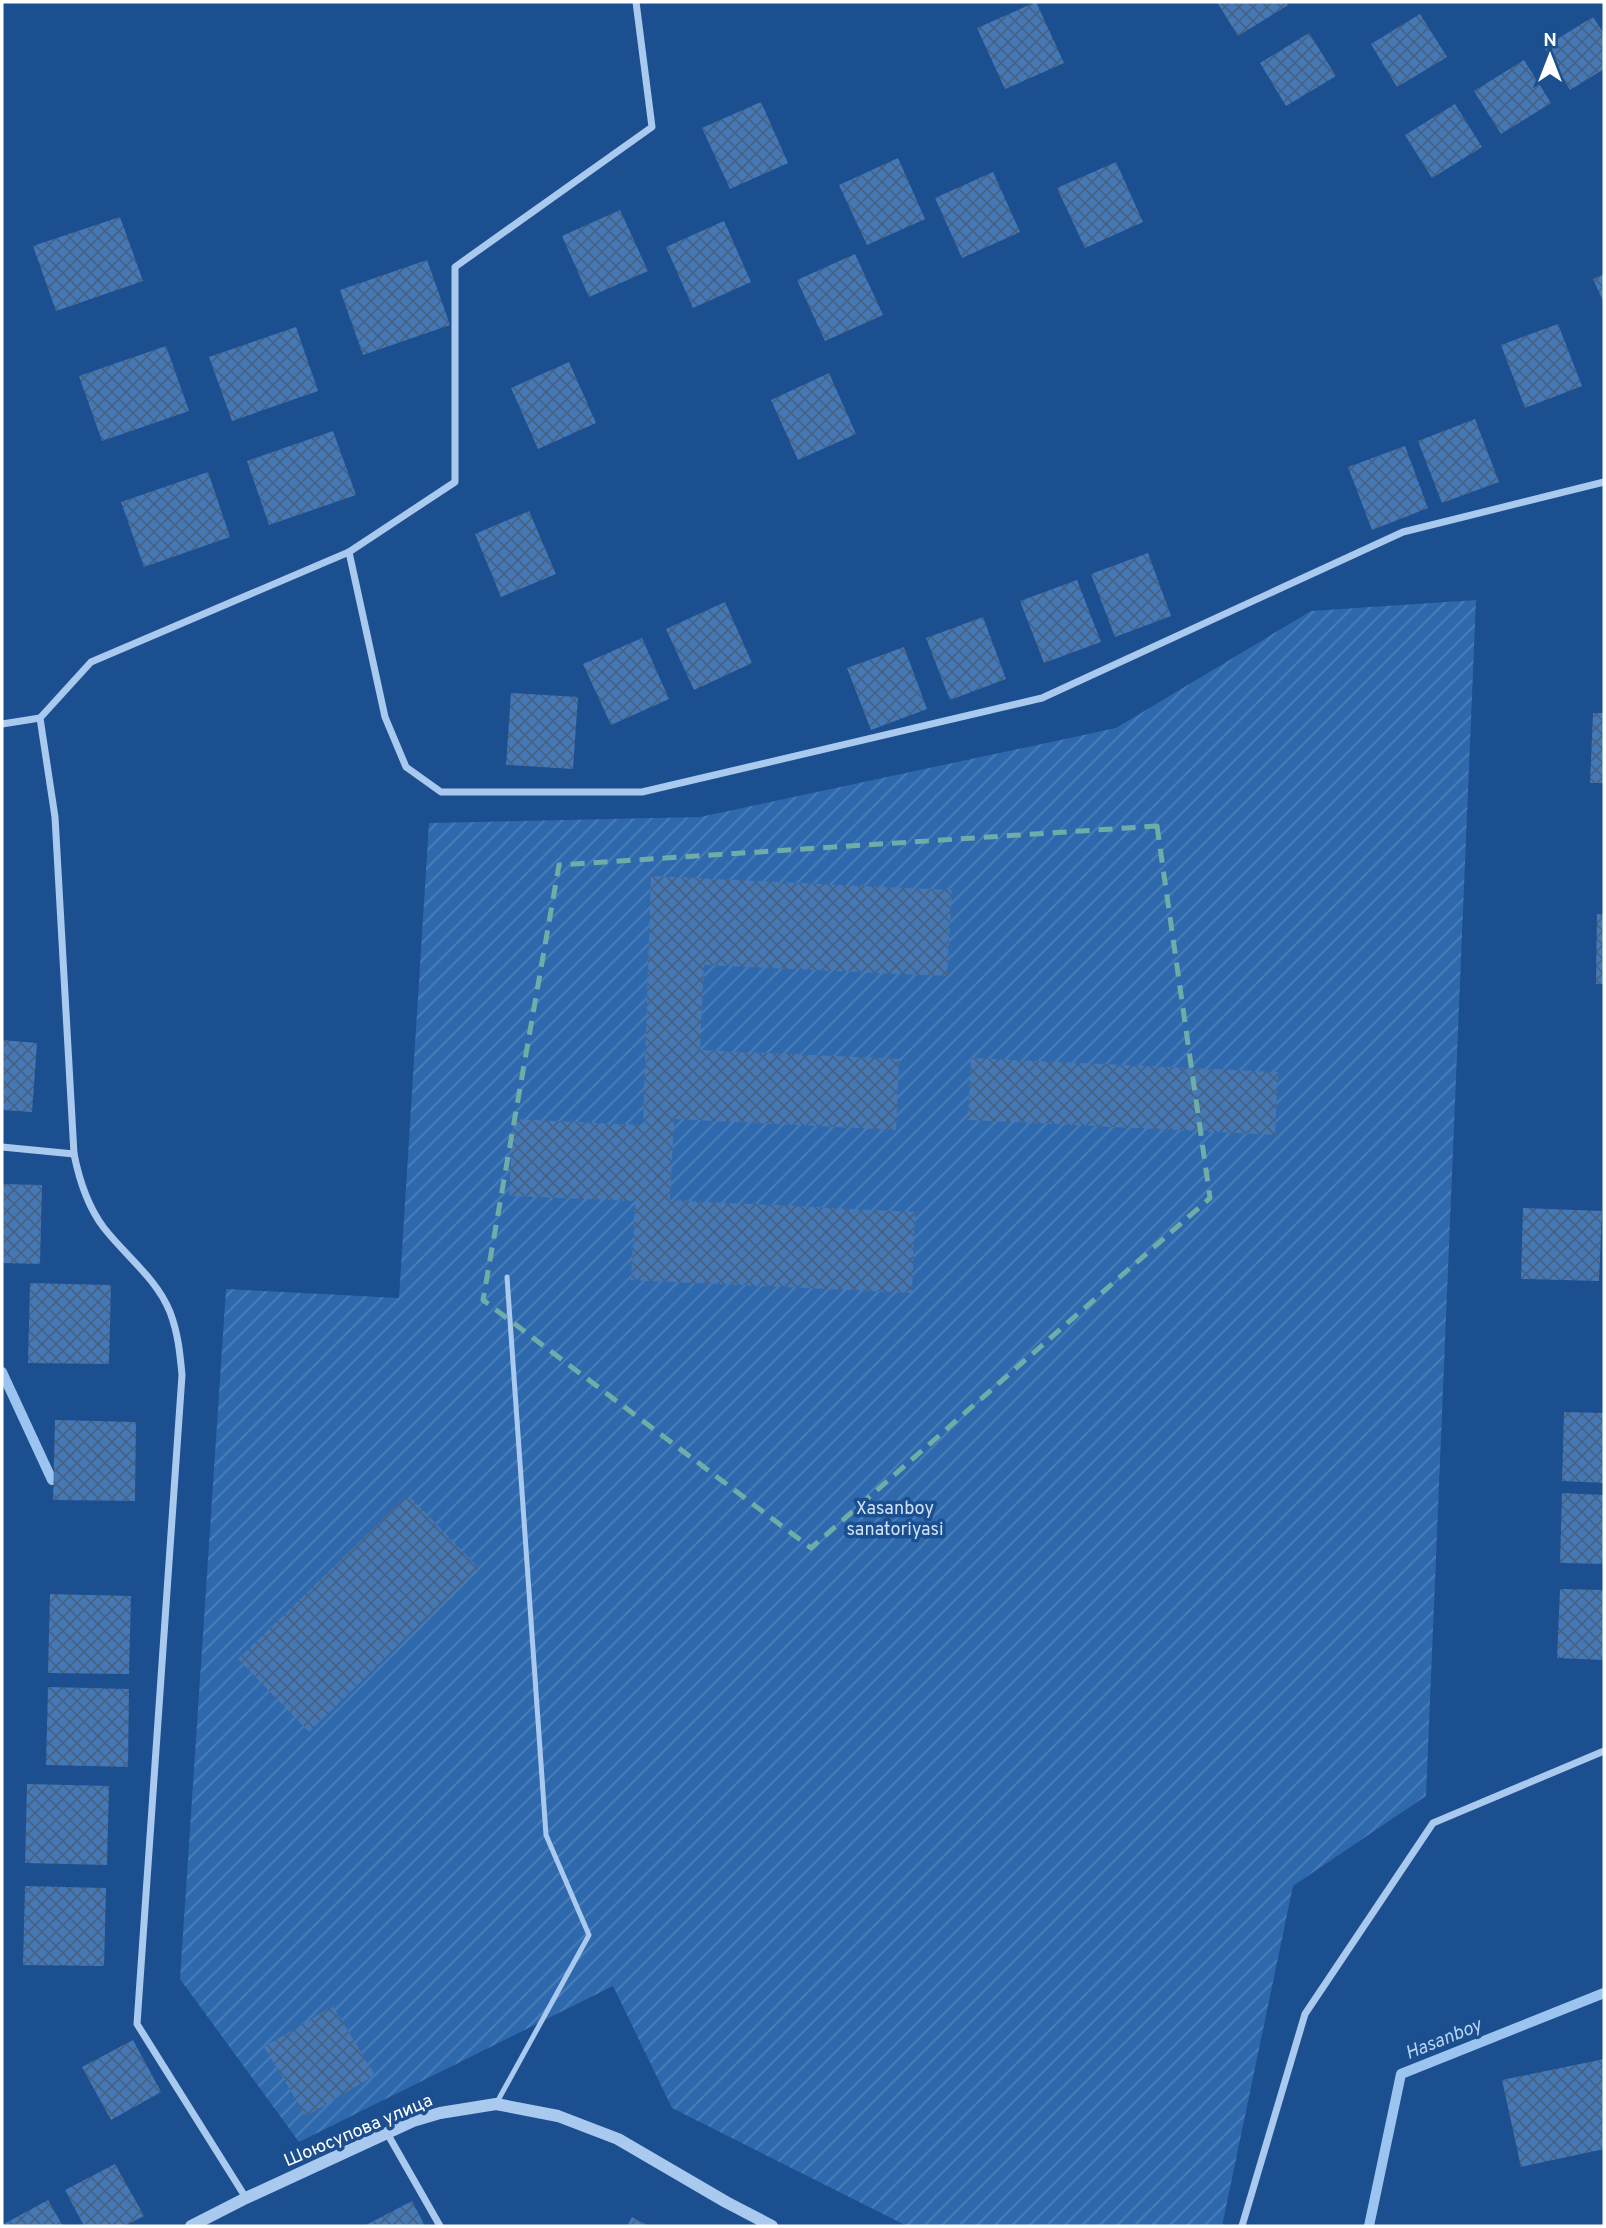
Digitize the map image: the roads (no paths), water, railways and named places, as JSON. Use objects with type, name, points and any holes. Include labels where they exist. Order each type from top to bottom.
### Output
[{"type":"street","points":[[2,724],[40,718],[91,662],[349,552],[455,482],[455,267],[652,128],[636,2]]},
{"type":"street","points":[[349,552],[385,717],[407,767],[441,792],[642,792],[1042,698],[1403,531],[1604,482]]},
{"type":"street","points":[[40,718],[55,817],[74,1154],[86,1195],[103,1226],[152,1283],[169,1310],[179,1343],[182,1375],[137,2024],[246,2198]]},
{"type":"street","points":[[2,1147],[74,1154]]},
{"type":"street","points":[[1242,2226],[1305,2014],[1433,1823],[1604,1751]]},
{"type":"street","name":"Шоюсупова улица","points":[[191,2226],[387,2133],[440,2113],[496,2104],[558,2116],[618,2139],[772,2226]]},
{"type":"street","points":[[387,2133],[440,2226]]},
{"type":"lane","points":[[496,2104],[589,1935],[546,1835],[507,1277]]},
{"type":"waterway","points":[[2,1372],[52,1480]]},
{"type":"waterway","name":"Hasanboy","points":[[1369,2226],[1401,2074],[1604,1993]]},
{"type":"park label","name":"Xasanboy sanatoriyasi","points":[[895,1518]]}]
